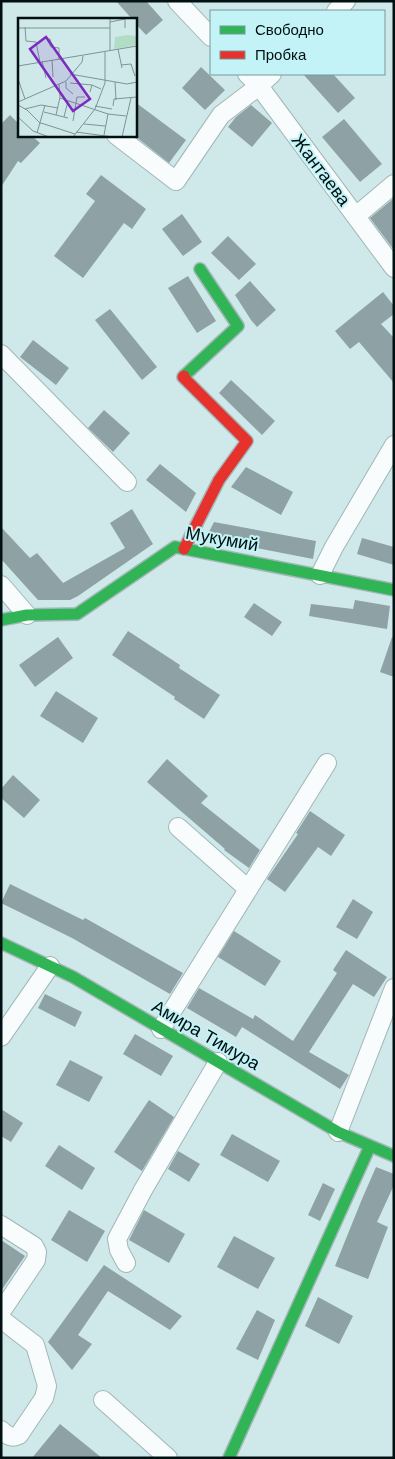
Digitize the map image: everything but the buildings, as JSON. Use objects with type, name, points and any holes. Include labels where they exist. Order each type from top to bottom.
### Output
[{"type":"street","points":[[177,1],[210,36]]},
{"type":"street","points":[[337,10],[346,1]]},
{"type":"street","points":[[117,136],[176,181],[221,115],[253,80],[269,75]]},
{"type":"street","name":"Жантаева","points":[[253,80],[394,268]]},
{"type":"street","points":[[356,216],[394,184]]},
{"type":"street","points":[[184,549],[219,480],[247,441],[183,377],[238,326],[200,269]]},
{"type":"street","points":[[1,354],[127,482]]},
{"type":"street","points":[[320,575],[334,547],[394,445]]},
{"type":"street","name":"Мукумий","points":[[1,620],[28,615],[77,614],[175,547],[394,590]]},
{"type":"street","points":[[1,585],[28,615]]},
{"type":"street","points":[[161,1029],[327,763]]},
{"type":"street","points":[[178,827],[248,889]]},
{"type":"street","name":"Амира Тимура","points":[[1,944],[73,977],[338,1132],[394,1156]]},
{"type":"street","points":[[1,1037],[50,966]]},
{"type":"street","points":[[338,1132],[394,988]]},
{"type":"street","points":[[126,1263],[117,1239],[143,1190],[218,1062]]},
{"type":"street","points":[[229,1458],[370,1146]]},
{"type":"street","points":[[1,1225],[34,1246],[36,1252],[36,1260],[1,1312]]},
{"type":"street","points":[[1,1319],[35,1346],[47,1386],[44,1398],[19,1435],[10,1436],[1,1430]]},
{"type":"street","points":[[103,1400],[168,1458]]},
{"type":"traffic: fast","points":[[184,376],[238,326],[200,269]]},
{"type":"traffic: fast","points":[[1,620],[27,615],[77,614],[175,547],[394,590]]},
{"type":"traffic: fast","points":[[1,943],[73,977],[338,1132],[394,1156]]},
{"type":"traffic: fast","points":[[229,1458],[370,1146]]},
{"type":"traffic: jam","points":[[184,376],[247,441],[219,480],[184,549]]}]
